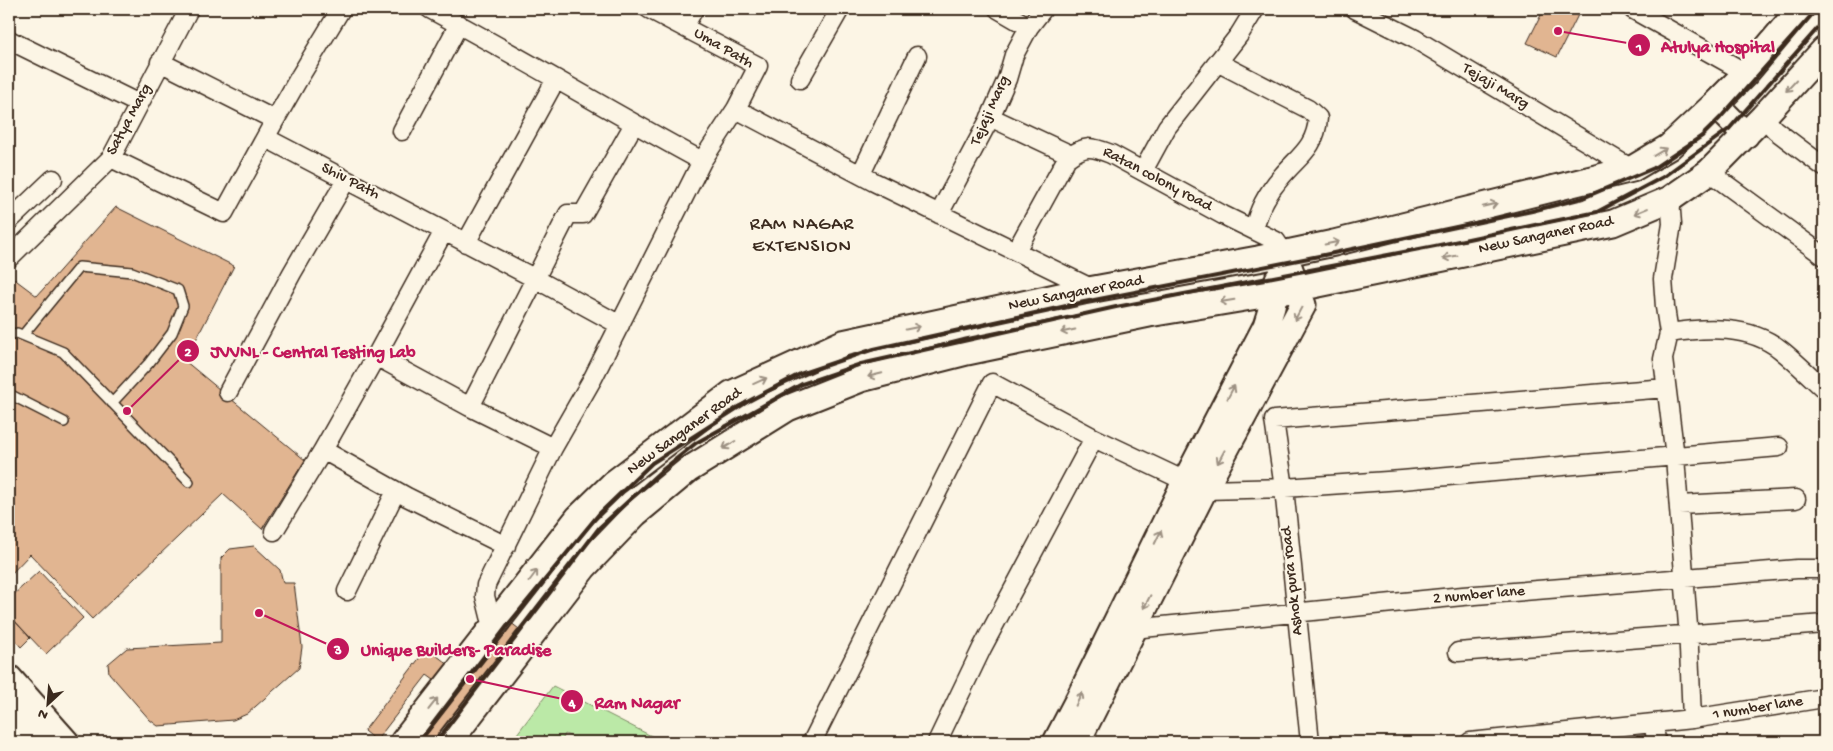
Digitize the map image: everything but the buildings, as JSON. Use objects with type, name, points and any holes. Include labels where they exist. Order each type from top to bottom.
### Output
[{"type":"main road","name":"New Sanganer Road","points":[[403,742],[578,518],[614,483],[731,394],[843,343],[1093,289],[1258,259],[1359,237],[1632,169],[1669,147],[1746,73],[1800,9]]},
{"type":"main road","name":"New Sanganer Road","points":[[449,742],[584,567],[635,514],[688,470],[788,408],[861,379],[967,352],[1149,314],[1286,291],[1613,223],[1670,199],[1708,172],[1754,126],[1824,50]]},
{"type":"main road","points":[[1714,104],[1754,126]]},
{"type":"main road","points":[[1077,742],[1133,629],[1194,486],[1266,326],[1286,291],[1284,253]]},
{"type":"main road","points":[[1056,742],[1194,486]]},
{"type":"main road","points":[[9,678],[66,742]]},
{"type":"main road","points":[[9,705],[42,742]]},
{"type":"main road","points":[[9,736],[13,742]]},
{"type":"street","name":"Satya Marg","points":[[9,258],[111,158],[188,9]]},
{"type":"street","points":[[111,158],[224,213],[298,78],[341,9]]},
{"type":"street","points":[[430,9],[702,161]]},
{"type":"street","name":"Uma Path","points":[[649,9],[758,66],[736,109]]},
{"type":"street","points":[[684,27],[694,9]]},
{"type":"street","points":[[800,79],[840,9]]},
{"type":"street","points":[[998,9],[1029,26]]},
{"type":"street","name":"Tejaji Marg","points":[[939,214],[990,117],[1007,79],[1014,55],[1029,26],[1043,9]]},
{"type":"street","points":[[1142,171],[1167,126],[1239,35],[1255,9]]},
{"type":"street","name":"Tejaji Marg","points":[[1355,9],[1415,39],[1632,169]]},
{"type":"street","points":[[1632,9],[1746,73]]},
{"type":"street","points":[[402,131],[459,24]]},
{"type":"street","points":[[9,40],[139,104]]},
{"type":"street","points":[[861,174],[917,56]]},
{"type":"street","points":[[160,62],[275,120]]},
{"type":"street","points":[[1217,62],[1308,109],[1318,118],[1317,131],[1307,151],[1283,174],[1269,193],[1257,214],[1254,230]]},
{"type":"street","points":[[466,243],[556,79]]},
{"type":"street","points":[[493,628],[485,590],[553,448],[593,378],[702,161],[736,109],[939,214],[1093,289]]},
{"type":"street","points":[[990,117],[1071,155]]},
{"type":"street","points":[[470,407],[568,214],[583,214],[634,124]]},
{"type":"street","points":[[1754,126],[1775,130],[1824,167]]},
{"type":"street","name":"Shiv Path","points":[[266,138],[620,325]]},
{"type":"street","name":"Ratan colony road","points":[[1071,155],[1079,149],[1095,148],[1111,154],[1276,241],[1284,253]]},
{"type":"street","points":[[1016,251],[1066,158],[1071,155]]},
{"type":"street","points":[[1708,172],[1824,256]]},
{"type":"street","points":[[9,221],[53,179]]},
{"type":"street","points":[[228,392],[292,273],[346,180]]},
{"type":"street","points":[[1670,199],[1672,224],[1663,279],[1669,333],[1663,359],[1675,456],[1692,720]]},
{"type":"street","points":[[274,532],[323,450],[444,231]]},
{"type":"street","points":[[1669,333],[1694,329],[1736,330],[1759,337],[1780,349],[1824,389]]},
{"type":"street","points":[[376,356],[470,407],[553,448]]},
{"type":"street","points":[[812,742],[992,383],[1094,438],[1194,486],[1284,488],[1779,446]]},
{"type":"street","name":"Ashok pura road","points":[[1310,742],[1284,488],[1274,420],[1666,388]]},
{"type":"street","points":[[937,742],[982,648],[1094,438]]},
{"type":"street","points":[[323,450],[396,491],[506,546]]},
{"type":"street","points":[[347,591],[396,491]]},
{"type":"street","points":[[1679,506],[1796,499]]},
{"type":"street","name":"2 number lane","points":[[1133,629],[1463,596],[1824,569]]},
{"type":"street","points":[[1458,652],[1824,624]]},
{"type":"street","name":"1 number lane","points":[[1654,723],[1692,720],[1824,698]]},
{"type":"street","points":[[1470,742],[1654,723],[1656,742]]},
{"type":"lane","points":[[23,335],[79,268],[132,272],[178,290],[183,306],[172,332],[149,363],[112,403]]},
{"type":"lane","points":[[9,335],[18,333],[63,352],[189,482]]},
{"type":"lane","points":[[9,394],[64,422]]},
{"type":"green space","points":[[553,686],[663,742],[582,742],[565,734],[561,742],[511,742]]},
{"type":"railway","points":[[419,742],[511,621],[599,514],[652,463],[747,402],[800,374],[874,349],[1084,302],[1324,255],[1532,211],[1583,198],[1654,168],[1702,136],[1817,9]]},
{"type":"railway","points":[[436,742],[599,528],[661,471],[696,443],[802,384],[861,364],[1116,307],[1435,246],[1597,212],[1663,177],[1729,129],[1824,21]]},
{"type":"place","name":"Atulya Hospital","points":[[1558,31]]},
{"type":"place","name":"JVVNL - Central Testing Lab","points":[[127,411]]},
{"type":"place","name":"Unique Builders- Paradise","points":[[259,613]]},
{"type":"place","name":"Ram Nagar","points":[[470,679]]},
{"type":"district","name":"RAM NAGAR EXTENSION","points":[[802,236]]}]
